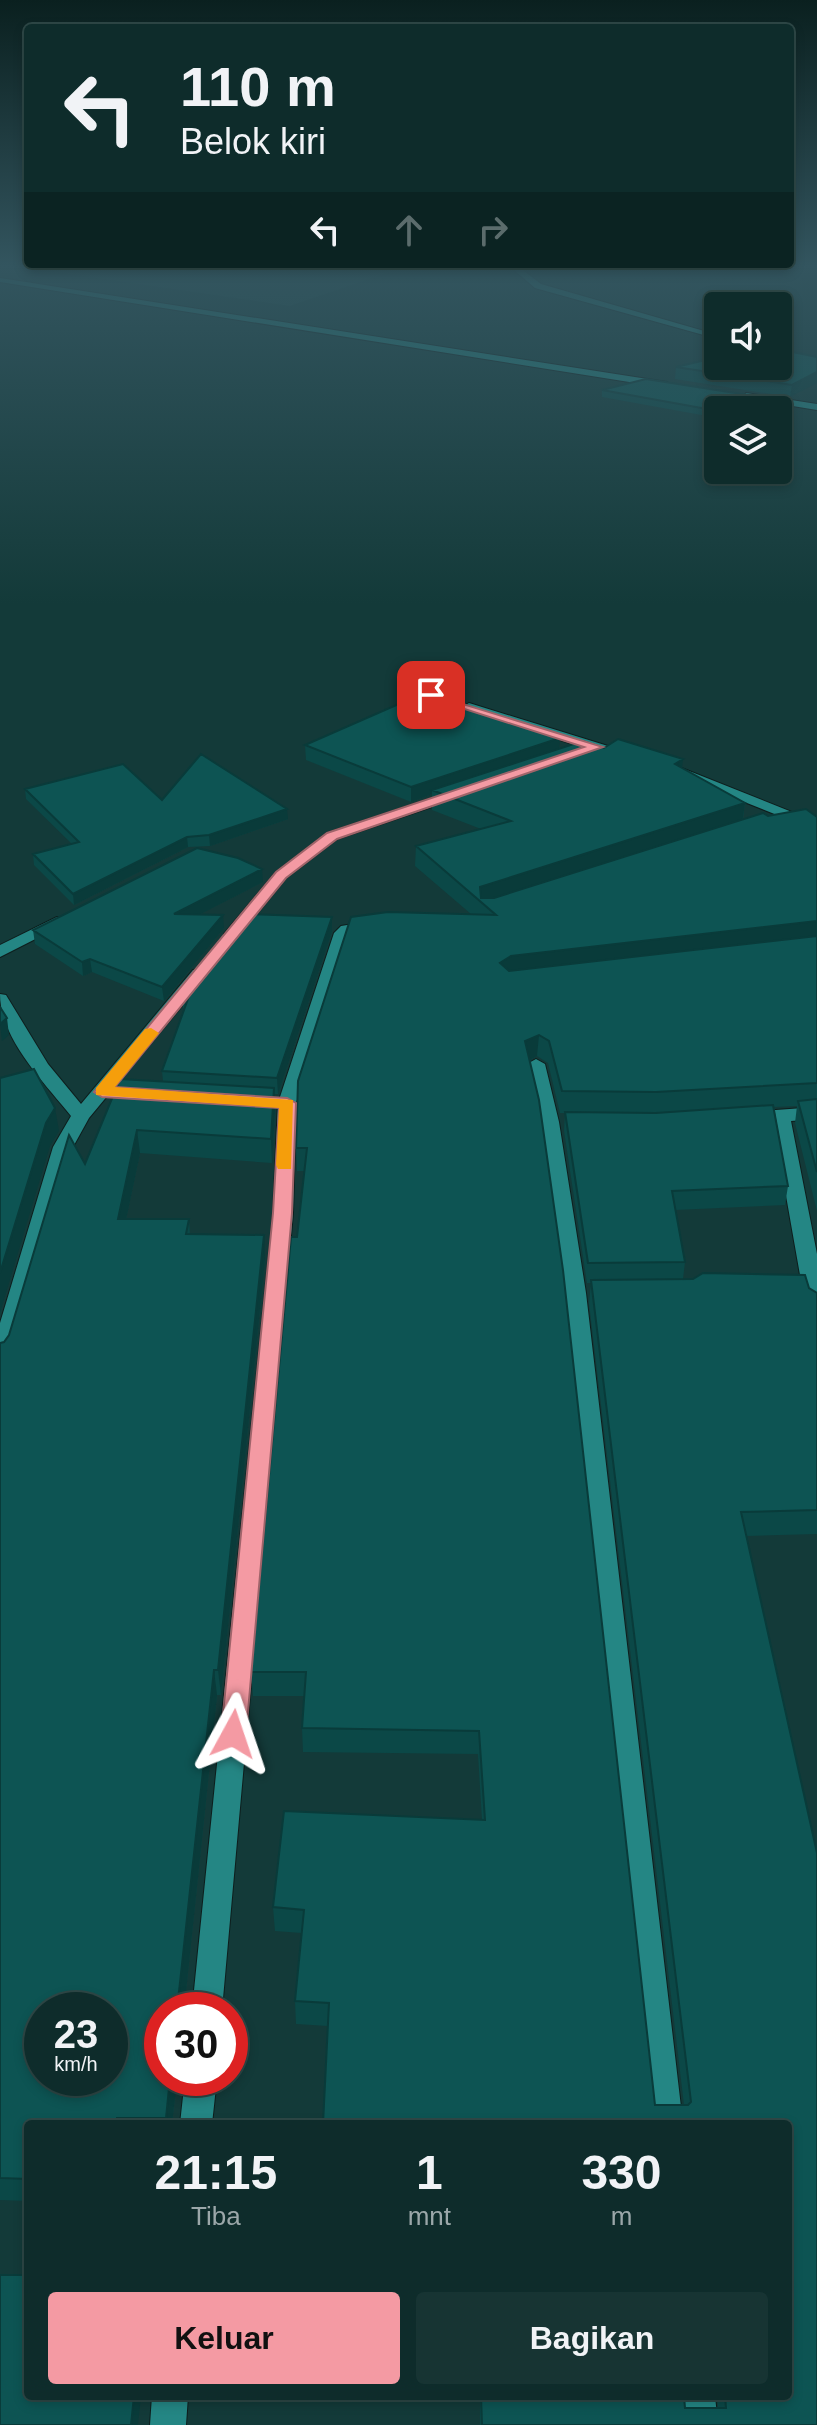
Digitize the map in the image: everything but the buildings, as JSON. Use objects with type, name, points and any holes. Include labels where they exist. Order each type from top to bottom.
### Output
[{"type":"street","points":[[620,377],[683,387]]},
{"type":"street","points":[[728,394],[817,407]]},
{"type":"street","points":[[461,704],[623,755]]},
{"type":"street","points":[[569,757],[596,747]]},
{"type":"street","points":[[650,762],[690,773],[817,827]]},
{"type":"street","points":[[0,1359],[46,1194],[63,1147],[81,1116],[110,1092],[274,873],[332,836],[474,789]]},
{"type":"street","points":[[761,826],[791,815]]},
{"type":"street","points":[[0,952],[69,916]]},
{"type":"street","points":[[209,1992],[283,1213],[280,1103],[342,933],[347,929],[393,924]]},
{"type":"street","points":[[0,999],[34,1068],[81,1116]]},
{"type":"street","points":[[536,1064],[558,1122],[667,2120]]},
{"type":"street","points":[[733,1118],[817,1113]]},
{"type":"street","points":[[781,1116],[817,1309]]},
{"type":"street","points":[[575,1293],[604,1293]]},
{"type":"street","points":[[196,2120],[199,2096]]},
{"type":"street","points":[[168,2425],[170,2400]]},
{"type":"street","points":[[697,2400],[700,2425]]},
{"type":"slow traffic","points":[[151,1033],[102,1092],[287,1103],[284,1165]]},
{"type":"route","points":[[233,1734],[283,1213],[287,1103],[102,1092],[281,875],[332,836],[596,747],[431,695]]}]
